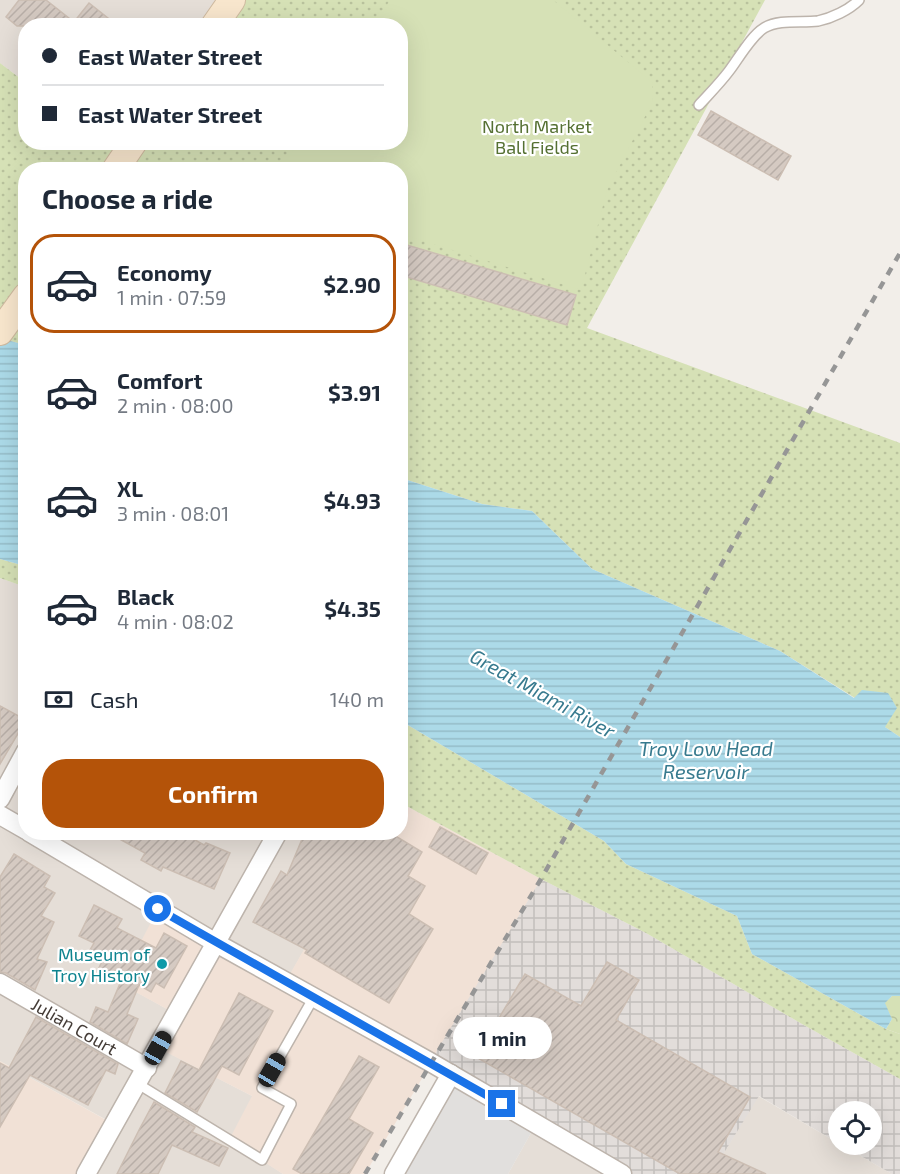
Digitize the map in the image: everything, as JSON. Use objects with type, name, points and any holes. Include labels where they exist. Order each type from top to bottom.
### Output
[{"type":"main road","points":[[220,18],[232,0]]},
{"type":"main road","points":[[0,332],[18,307]]},
{"type":"street","points":[[0,799],[18,766]]},
{"type":"street","points":[[0,815],[18,826]]},
{"type":"street","points":[[42,840],[216,943],[451,1074],[621,1174]]},
{"type":"street","points":[[86,1174],[274,840]]},
{"type":"street","name":"Julian Court","points":[[0,983],[147,1068]]},
{"type":"street","points":[[394,1174],[451,1074]]},
{"type":"lane","points":[[699,105],[765,27],[780,23],[820,20],[853,6],[859,0]]},
{"type":"lane","points":[[138,1084],[261,1160],[291,1104],[262,1088],[314,997]]},
{"type":"shaded area","points":[[0,0],[232,0],[219,18],[18,18],[18,77],[0,63]]},
{"type":"shaded area","points":[[0,578],[18,584],[18,840],[328,840],[357,856],[286,982],[120,983],[176,1014],[159,1048],[252,1096],[262,1160],[283,1174],[86,1174],[114,1124],[0,1061]]},
{"type":"shaded area","points":[[408,807],[541,879],[365,1174],[283,1174],[229,1140],[252,1096],[158,1048],[176,1014],[119,983],[158,909],[286,981],[357,856],[328,840],[408,840]]},
{"type":"shaded area","points":[[541,879],[646,933],[900,1079],[900,1174],[892,1174],[859,1155],[882,1155],[882,1101],[828,1101],[828,1137],[759,1096],[711,1174],[622,1174],[430,1062]]},
{"type":"shaded area","points":[[0,1061],[115,1125],[86,1174],[0,1174]]},
{"type":"shaded area","points":[[451,1074],[536,1124],[508,1174],[394,1174]]},
{"type":"shaded area","points":[[758,1096],[828,1137],[828,1155],[859,1155],[892,1174],[711,1174]]},
{"type":"shaded area","points":[[536,1124],[622,1174],[508,1174]]},
{"type":"green space","name":"North Market Ball Fields","points":[[232,0],[765,0],[587,328],[900,443],[900,737],[885,727],[855,698],[780,651],[592,569],[532,511],[482,504],[408,480],[408,162],[18,162],[18,343],[0,338],[0,63],[18,77],[18,150],[118,150],[125,155],[128,150],[408,150],[408,18],[219,18]]},
{"type":"green space","name":"North Market Ball Fields","points":[[390,0],[553,0],[652,82],[653,101],[607,190],[581,290],[408,236],[408,162],[286,162],[293,150],[408,150],[408,18],[378,18]]},
{"type":"green space","points":[[0,559],[18,564],[18,584],[0,578]]},
{"type":"green space","points":[[408,725],[604,841],[626,864],[737,916],[752,954],[886,1029],[900,1034],[900,1079],[646,933],[408,807]]},
{"type":"green space","points":[[892,996],[900,996],[900,1034],[886,1029],[892,1019],[884,1003]]},
{"type":"water","points":[[0,338],[18,343],[18,564],[0,559]]},
{"type":"water","name":"Troy Low Head Reservoir","points":[[408,480],[482,504],[532,511],[592,569],[780,651],[854,698],[862,690],[888,693],[897,708],[885,727],[900,737],[900,996],[892,996],[885,1003],[892,1019],[886,1029],[752,954],[737,916],[626,864],[604,841],[408,725]]},
{"type":"building","points":[[19,0],[46,0],[69,18],[18,18],[17,26],[6,17]]},
{"type":"building","points":[[89,3],[108,18],[77,18]]},
{"type":"building","points":[[711,111],[791,156],[778,180],[698,135]]},
{"type":"building","points":[[408,245],[576,295],[567,325],[408,277]]},
{"type":"building","points":[[0,706],[18,716],[18,734],[0,764]]},
{"type":"building","points":[[440,827],[488,853],[476,874],[429,847]]},
{"type":"building","points":[[121,840],[195,840],[230,853],[214,889],[163,867],[161,871],[141,860],[145,853]]},
{"type":"building","points":[[302,840],[402,840],[422,852],[408,876],[425,886],[409,914],[433,929],[389,1003],[305,953],[307,950],[253,922],[281,871],[287,875]]},
{"type":"building","points":[[14,854],[50,876],[44,887],[55,893],[41,916],[54,922],[37,959],[47,962],[35,990],[6,973],[0,972],[0,877]]},
{"type":"building","points":[[94,905],[122,919],[117,928],[156,948],[164,933],[187,946],[164,988],[156,983],[151,992],[139,985],[127,1014],[138,1019],[127,1044],[90,1022],[96,1007],[108,1012],[121,981],[98,970],[104,957],[90,950],[94,943],[79,936]]},
{"type":"building","points":[[607,962],[639,980],[616,1020],[750,1097],[718,1152],[766,1174],[680,1174],[476,1057],[525,974],[581,1006]]},
{"type":"building","points":[[239,993],[273,1011],[239,1075],[222,1066],[197,1112],[165,1093],[181,1061],[199,1070]]},
{"type":"building","points":[[36,1017],[118,1064],[115,1074],[106,1070],[88,1105],[30,1075],[0,1127],[0,1063],[9,1068]]},
{"type":"building","points":[[359,1056],[379,1067],[349,1119],[373,1133],[349,1174],[302,1174],[293,1169]]},
{"type":"building","points":[[154,1102],[195,1127],[192,1132],[228,1148],[219,1166],[172,1145],[158,1174],[117,1174]]},
{"type":"railway","points":[[365,1174],[541,879],[900,253]]},
{"type":"place","name":"Museum of Troy History","points":[[162,964]]},
{"type":"route","points":[[158,909],[502,1104]]},
{"type":"water label","name":"Great Miami River","points":[[543,693]]}]
